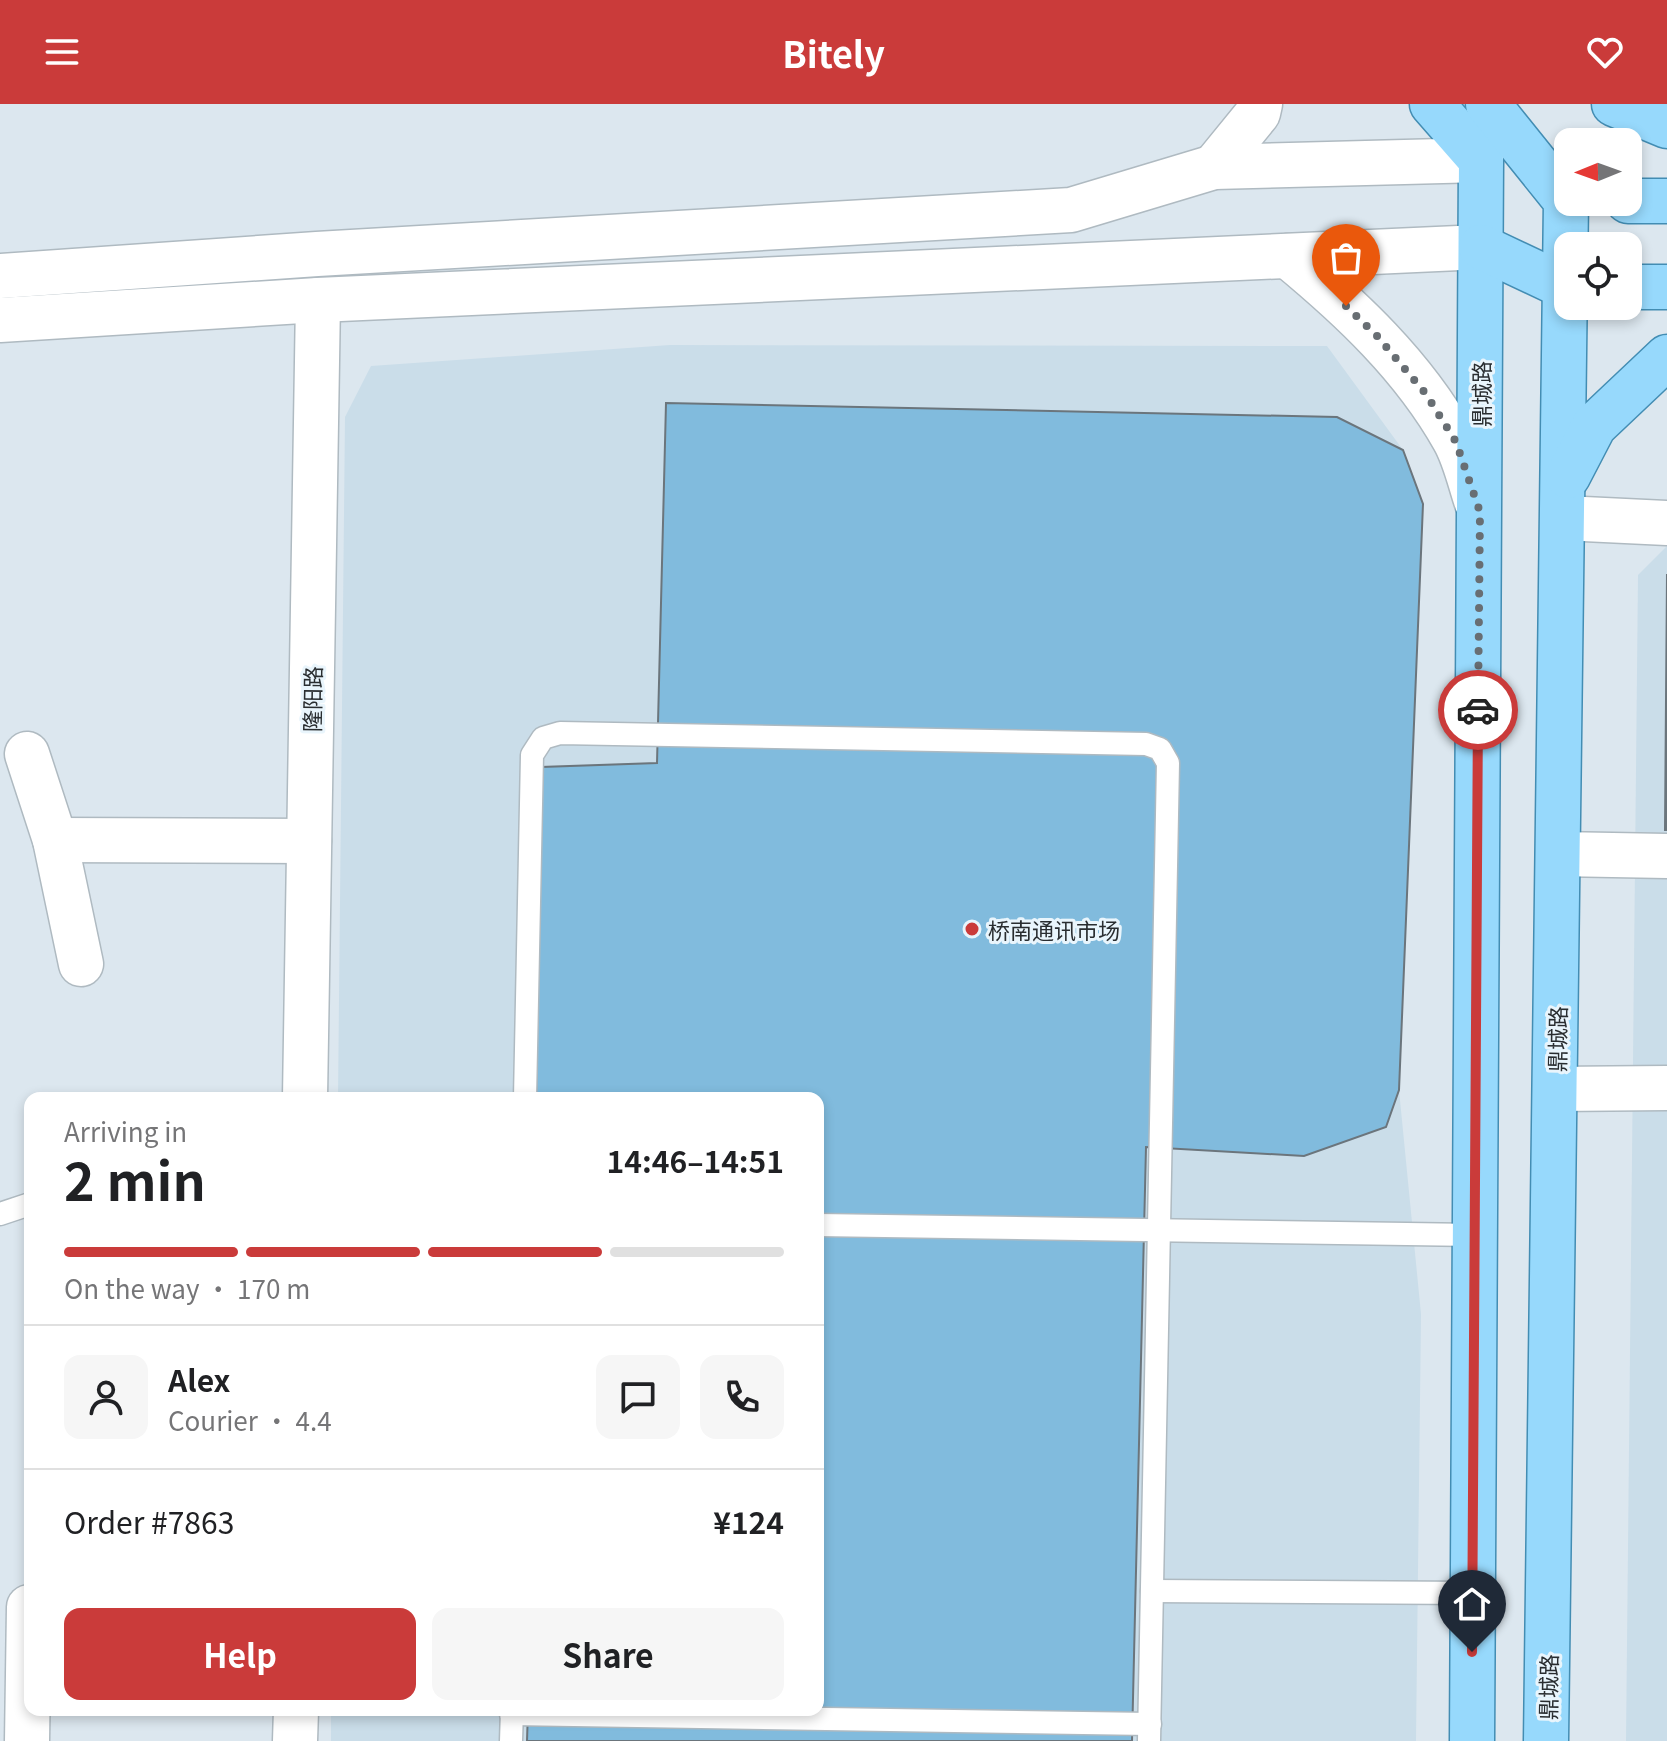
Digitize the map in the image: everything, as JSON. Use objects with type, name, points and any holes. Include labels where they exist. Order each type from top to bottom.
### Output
[{"type":"main road","points":[[1214,167],[1258,113],[1260,104]]},
{"type":"main road","points":[[1432,104],[1481,160],[1554,195]]},
{"type":"main road","points":[[1488,104],[1554,185]]},
{"type":"main road","points":[[1614,104],[1667,126]]},
{"type":"main road","points":[[0,276],[333,253],[1071,210],[1214,167],[1481,160]]},
{"type":"main road","name":"鼎城路","points":[[1472,1741],[1481,160]]},
{"type":"main road","points":[[1642,201],[1667,201]]},
{"type":"main road","points":[[0,320],[318,300],[1481,247],[1554,282]]},
{"type":"main road","points":[[1288,256],[1330,290],[1377,336],[1426,394],[1456,442],[1480,512]]},
{"type":"main road","points":[[1642,287],[1667,287]]},
{"type":"main road","name":"隆阳路","points":[[305,1092],[318,300]]},
{"type":"main road","name":"鼎城路","points":[[1546,1741],[1566,320]]},
{"type":"main road","points":[[1667,357],[1594,426],[1563,502],[1667,523]]},
{"type":"main road","points":[[27,754],[55,840],[81,964]]},
{"type":"main road","points":[[55,840],[309,841]]},
{"type":"main road","points":[[1558,854],[1667,856]]},
{"type":"main road","points":[[1555,1089],[1667,1088]]},
{"type":"main road","points":[[20,1607],[24,1684]]},
{"type":"main road","points":[[26,1716],[27,1741]]},
{"type":"main road","points":[[295,1741],[296,1716]]},
{"type":"lane","points":[[525,1092],[532,755],[543,738],[560,733],[1146,744],[1160,749],[1168,763],[1149,1732],[639,1716]]},
{"type":"lane","points":[[0,1214],[24,1206]]},
{"type":"lane","points":[[824,1225],[1475,1235]]},
{"type":"lane","points":[[1152,1591],[1473,1593]]},
{"type":"lane","points":[[511,1741],[512,1716]]},
{"type":"shaded area","name":"桥南通讯市场","points":[[670,345],[1327,346],[1403,450],[1423,504],[1399,1090],[1421,1314],[1416,1741],[331,1741],[331,1716],[824,1716],[824,1092],[338,1092],[345,417],[371,366]]},
{"type":"shaded area","points":[[1667,546],[1667,1741],[1626,1741],[1638,575]]},
{"type":"building","name":"桥南通讯市场","points":[[666,403],[1337,417],[1403,450],[1423,504],[1399,1090],[1386,1127],[1304,1156],[1146,1147],[1132,1741],[527,1741],[528,1716],[824,1716],[824,1092],[536,1092],[541,767],[657,763]]},
{"type":"building","points":[[1667,574],[1667,830],[1665,830]]},
{"type":"way so far","points":[[1346,306],[1377,336],[1426,394],[1456,442],[1480,512],[1478,710]]},
{"type":"place","name":"桥南通讯市场","points":[[972,929]]},
{"type":"route","points":[[1472,1652],[1478,710]]}]
